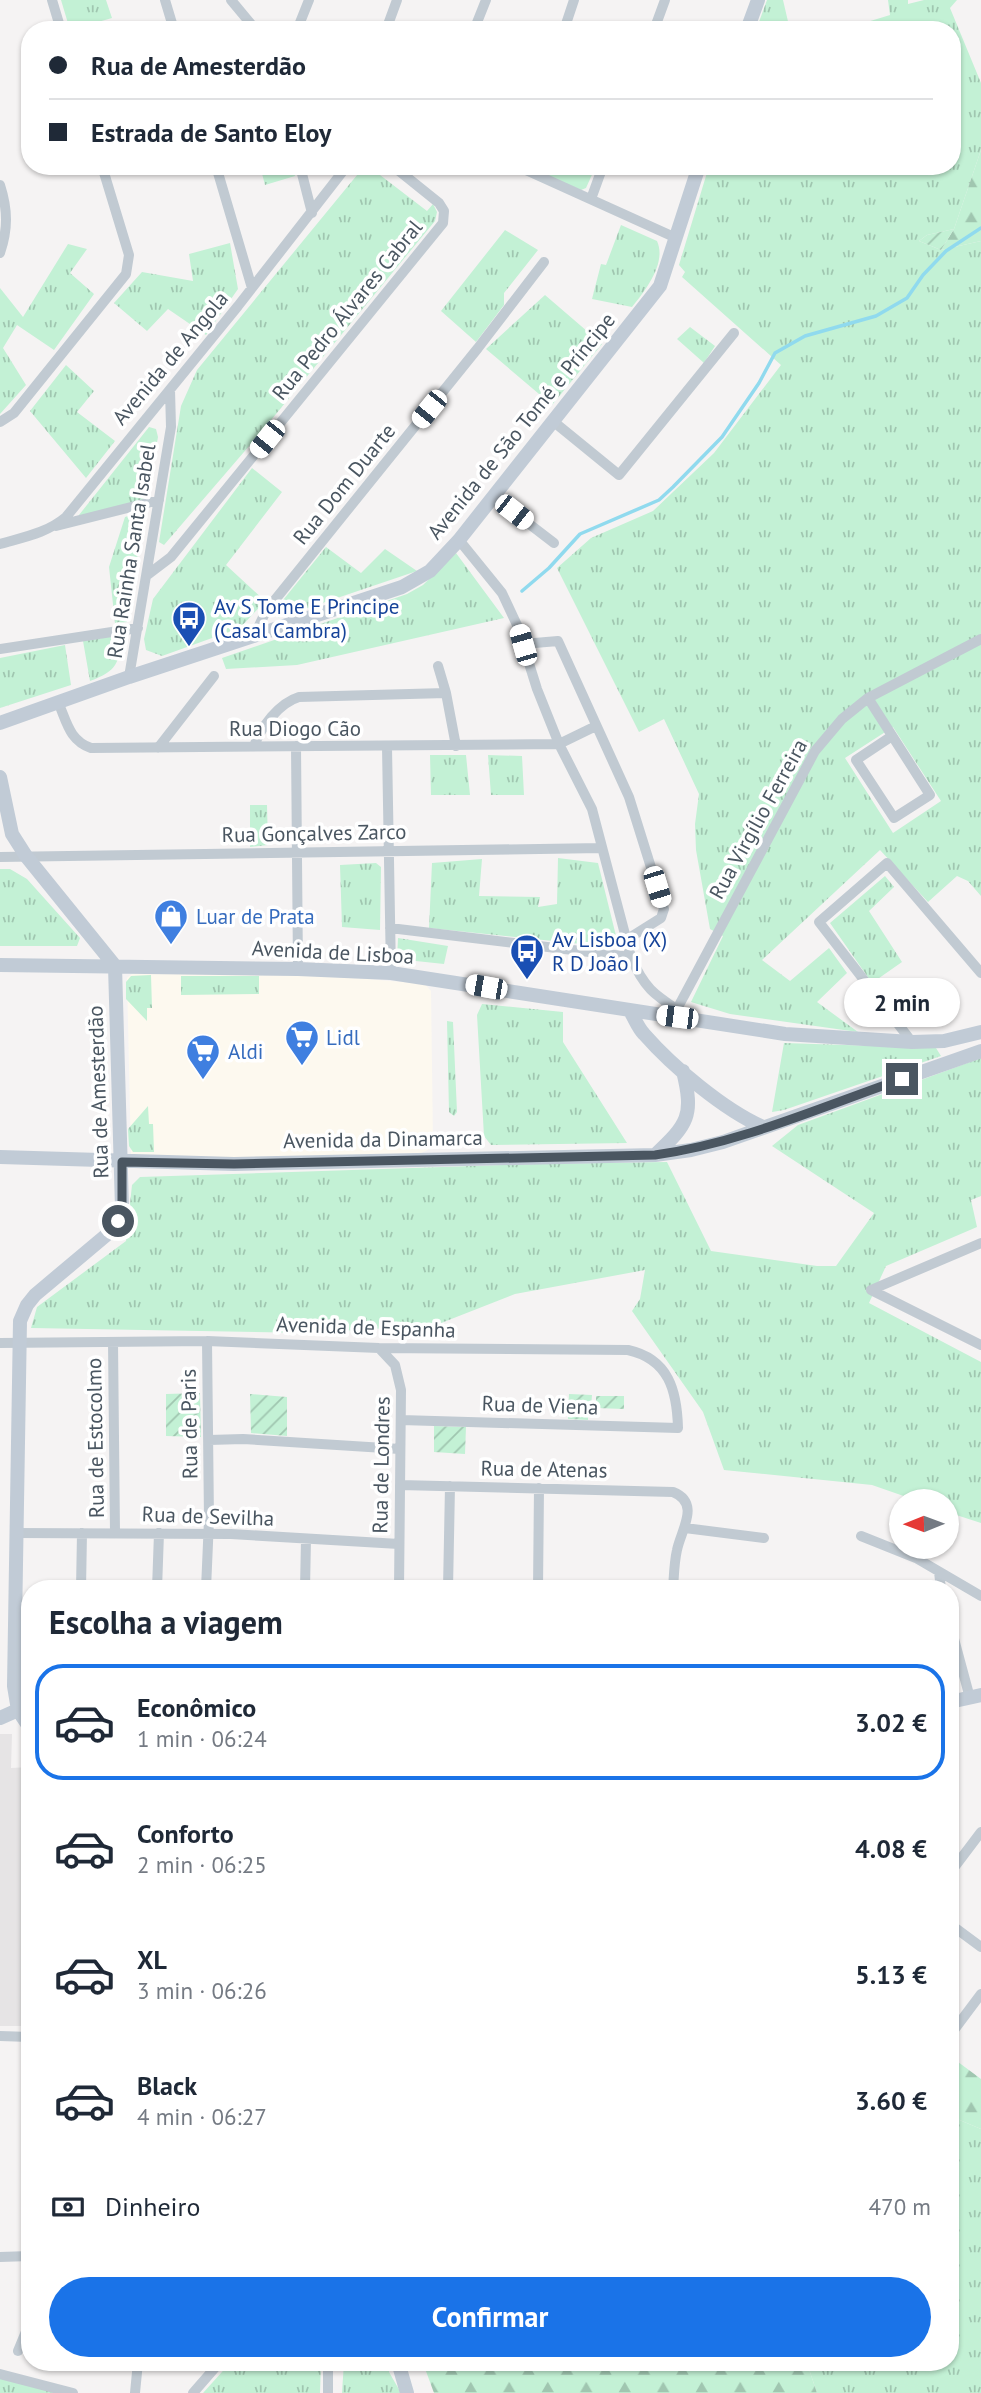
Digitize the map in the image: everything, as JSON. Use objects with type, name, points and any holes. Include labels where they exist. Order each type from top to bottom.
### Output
[{"type":"main road","points":[[750,21],[758,0]]},
{"type":"main road","name":"Avenida de São Tomé e Príncipe","points":[[0,723],[256,634],[402,587],[430,571],[494,497],[660,286],[696,175]]},
{"type":"main road","points":[[0,777],[12,834],[26,856],[116,966]]},
{"type":"main road","name":"Avenida de Lisboa","points":[[0,965],[391,973],[785,1034],[912,1042],[944,1041],[981,1032]]},
{"type":"main road","name":"Rua de Amesterdão","points":[[18,1710],[14,1686],[20,1321],[35,1295],[110,1232],[118,1221],[122,1208],[116,966]]},
{"type":"main road","points":[[631,1011],[642,1032],[683,1071],[741,1118],[763,1127]]},
{"type":"main road","name":"Avenida da Dinamarca","points":[[0,1157],[234,1164],[655,1155],[723,1142],[981,1051]]},
{"type":"main road","points":[[655,1155],[677,1134],[685,1120],[689,1096],[683,1071]]},
{"type":"main road","points":[[0,1718],[18,1710],[21,1714]]},
{"type":"main road","points":[[401,2371],[407,2393]]},
{"type":"street","points":[[52,0],[58,21]]},
{"type":"street","points":[[165,0],[171,21]]},
{"type":"street","points":[[231,0],[248,21]]},
{"type":"street","points":[[301,21],[309,0]]},
{"type":"street","points":[[389,21],[397,0]]},
{"type":"street","points":[[478,21],[486,0]]},
{"type":"street","points":[[567,21],[575,0]]},
{"type":"street","points":[[657,21],[664,0]]},
{"type":"street","points":[[0,422],[13,413],[126,274],[129,255],[105,175]]},
{"type":"street","points":[[219,175],[252,289]]},
{"type":"street","points":[[302,175],[312,213]]},
{"type":"street","name":"Avenida de Angola","points":[[55,527],[252,289],[340,175]]},
{"type":"street","name":"Rua Pedro Álvares Cabral","points":[[146,576],[171,557],[443,223],[444,211],[439,202],[404,175]]},
{"type":"street","points":[[537,175],[674,237]]},
{"type":"street","points":[[591,199],[600,175]]},
{"type":"street","points":[[0,185],[7,220],[0,253]]},
{"type":"street","name":"Rua Dom Duarte","points":[[256,634],[267,611],[544,262]]},
{"type":"street","points":[[554,422],[619,475],[734,333]]},
{"type":"street","name":"Rua Rainha Santa Isabel","points":[[129,677],[171,427],[170,390]]},
{"type":"street","points":[[494,497],[554,543]]},
{"type":"street","points":[[0,544],[159,500]]},
{"type":"street","points":[[459,540],[502,593],[517,625],[537,689],[559,744],[592,809],[626,940],[639,977],[648,989],[694,1020]]},
{"type":"street","points":[[0,649],[138,628]]},
{"type":"street","name":"Rua Virgílio Ferreira","points":[[677,1009],[815,751],[842,719],[868,698],[981,639]]},
{"type":"street","points":[[523,645],[558,641],[629,797],[664,909],[661,918],[626,940]]},
{"type":"street","points":[[438,666],[456,746]]},
{"type":"street","points":[[158,747],[214,676]]},
{"type":"street","points":[[254,746],[259,735],[283,705],[299,697],[446,693]]},
{"type":"street","points":[[868,698],[930,795],[894,818],[856,760],[892,736]]},
{"type":"street","name":"Rua Diogo Cão","points":[[58,702],[73,736],[79,744],[91,748],[559,744]]},
{"type":"street","points":[[559,744],[596,726]]},
{"type":"street","points":[[296,747],[298,969]]},
{"type":"street","points":[[387,747],[391,973]]},
{"type":"street","name":"Rua Gonçalves Zarco","points":[[0,857],[602,848]]},
{"type":"street","points":[[912,1042],[819,922],[887,863],[981,973]]},
{"type":"street","points":[[390,928],[631,957]]},
{"type":"street","points":[[981,1243],[872,1290],[981,1345]]},
{"type":"street","name":"Avenida de Espanha","points":[[0,1343],[207,1341],[379,1349],[627,1350],[650,1358],[670,1380],[677,1405],[678,1428]]},
{"type":"street","name":"Rua de Paris","points":[[206,1580],[209,1440],[207,1341]]},
{"type":"street","name":"Rua de Estocolmo","points":[[113,1342],[115,1533]]},
{"type":"street","name":"Rua de Londres","points":[[379,1349],[390,1358],[397,1370],[401,1390],[398,1580]]},
{"type":"street","name":"Rua de Viena","points":[[401,1420],[678,1428]]},
{"type":"street","points":[[209,1440],[243,1439],[400,1449]]},
{"type":"street","name":"Rua de Atenas","points":[[400,1485],[673,1492],[680,1495],[684,1501],[688,1513],[685,1528]]},
{"type":"street","points":[[448,1580],[450,1486]]},
{"type":"street","points":[[537,1580],[539,1488]]},
{"type":"street","points":[[674,1580],[677,1552],[685,1528],[764,1538]]},
{"type":"street","name":"Rua de Sevilha","points":[[15,1533],[208,1534],[399,1544]]},
{"type":"street","points":[[81,1580],[82,1533]]},
{"type":"street","points":[[157,1580],[159,1533]]},
{"type":"street","points":[[861,1536],[916,1558],[953,1580]]},
{"type":"street","points":[[305,1580],[306,1539]]},
{"type":"street","points":[[939,1572],[940,1580]]},
{"type":"street","points":[[959,1583],[981,1596]]},
{"type":"street","points":[[959,1649],[976,1696]]},
{"type":"street","points":[[959,1861],[981,1832]]},
{"type":"street","points":[[959,1931],[981,1947]]},
{"type":"street","points":[[959,2023],[981,1994]]},
{"type":"street","points":[[0,2036],[21,2037]]},
{"type":"street","points":[[0,2257],[21,2256]]},
{"type":"street","points":[[18,2351],[21,2344]]},
{"type":"street","points":[[135,2393],[137,2371]]},
{"type":"street","points":[[193,2393],[212,2371]]},
{"type":"street","points":[[328,2371],[328,2393]]},
{"type":"street","points":[[0,2374],[73,2393]]},
{"type":"shaded area","points":[[133,973],[263,973],[425,984],[431,991],[433,1142],[430,1149],[419,1154],[257,1159],[131,1156],[127,978]]},
{"type":"shaded area","points":[[0,1734],[12,1734],[11,1768],[21,1767],[21,2026],[0,2026]]},
{"type":"green space","points":[[61,0],[106,0],[112,18],[102,21],[67,21]]},
{"type":"green space","points":[[767,0],[783,0],[788,21],[759,21]]},
{"type":"green space","points":[[888,0],[908,0],[908,4],[924,0],[957,0],[950,8],[955,21],[870,21],[890,15]]},
{"type":"green space","points":[[961,35],[981,83],[981,150],[954,229],[927,235],[919,241],[941,250],[981,241],[981,896],[968,881],[957,876],[928,902],[880,850],[762,960],[790,981],[829,948],[847,973],[817,1002],[858,1032],[730,1014],[691,1002],[723,936],[710,929],[696,850],[695,824],[699,794],[664,719],[639,732],[557,568],[591,538],[653,511],[714,453],[781,365],[682,277],[685,272],[679,265],[706,175],[961,175]],"holes":[[[893,727],[941,801],[893,833],[845,758]]]},
{"type":"green space","points":[[981,150],[981,241],[941,250],[954,229]]},
{"type":"green space","points":[[262,175],[295,175],[295,176],[265,185]]},
{"type":"green space","points":[[357,175],[380,175],[427,211],[433,204],[437,212],[435,221],[164,545],[159,542],[181,406],[197,370]]},
{"type":"green space","points":[[545,175],[592,175],[586,188],[581,190]]},
{"type":"green space","points":[[621,225],[657,241],[659,249],[653,276],[632,307],[592,299],[601,264],[606,265]]},
{"type":"green space","points":[[954,229],[941,250],[919,241],[927,235]]},
{"type":"green space","points":[[505,230],[538,250],[504,293],[504,305],[476,342],[441,311]]},
{"type":"green space","points":[[230,243],[238,289],[206,335],[168,309],[147,331],[114,303],[142,272],[193,281],[189,254]]},
{"type":"green space","points":[[68,244],[87,249],[70,273],[94,294],[54,350],[17,325],[3,348],[26,385],[0,414],[0,288],[23,317]]},
{"type":"green space","points":[[545,295],[602,344],[552,405],[486,349]]},
{"type":"green space","points":[[690,327],[715,346],[704,363],[677,339]]},
{"type":"green space","points":[[66,365],[94,391],[77,412],[115,441],[86,478],[30,411]]},
{"type":"green space","points":[[149,427],[156,429],[158,437],[147,499],[80,518],[79,515]]},
{"type":"green space","points":[[252,468],[282,492],[226,565],[265,601],[240,628],[162,656],[146,650],[144,639],[153,599]]},
{"type":"green space","points":[[145,511],[127,622],[115,623],[109,567],[125,517]]},
{"type":"green space","points":[[326,547],[361,573],[385,549],[417,571],[278,618],[275,610]]},
{"type":"green space","points":[[456,553],[504,618],[297,665],[226,669],[222,658],[407,594],[423,585]]},
{"type":"green space","points":[[121,635],[120,653],[115,665],[106,674],[90,681],[83,641]]},
{"type":"green space","points":[[65,645],[71,685],[0,708],[0,658]]},
{"type":"green space","points":[[430,755],[466,755],[470,795],[431,795]]},
{"type":"green space","points":[[488,755],[522,756],[524,795],[491,795]]},
{"type":"green space","points":[[250,805],[267,805],[268,845],[250,847]]},
{"type":"green space","points":[[558,858],[598,863],[619,948],[429,928],[432,863],[482,859],[479,896],[540,897],[538,907],[557,904]]},
{"type":"green space","points":[[376,863],[381,867],[380,930],[342,927],[340,865]]},
{"type":"green space","points":[[0,869],[10,869],[27,879],[80,938],[77,946],[0,946]]},
{"type":"green space","points":[[885,876],[894,887],[869,911],[902,962],[872,983],[830,923]]},
{"type":"green space","points":[[398,938],[448,946],[444,964],[397,959]]},
{"type":"green space","points":[[151,975],[152,1008],[147,1008],[147,1021],[126,999],[126,982],[131,976]]},
{"type":"green space","points":[[181,976],[259,976],[259,994],[181,995]]},
{"type":"green space","points":[[482,1004],[563,1012],[563,1042],[627,1143],[491,1145],[484,1136],[477,1015]]},
{"type":"green space","points":[[447,1021],[453,1022],[457,1112],[454,1116],[449,1112]]},
{"type":"green space","points":[[784,1043],[936,1048],[941,1056],[772,1112]]},
{"type":"green space","points":[[981,1058],[981,1196],[971,1200],[977,1227],[886,1266],[869,1303],[981,1362],[981,1523],[959,1516],[959,1489],[889,1491],[872,1485],[724,1470],[703,1412],[632,1311],[640,1299],[645,1270],[515,1294],[436,1325],[309,1333],[31,1328],[37,1307],[126,1241],[132,1185],[140,1177],[667,1162],[711,1251],[817,1266],[836,1266],[874,1213],[772,1146],[798,1125]]},
{"type":"green space","points":[[148,1106],[149,1124],[153,1124],[154,1152],[133,1152],[129,1146],[128,1129]]},
{"type":"green space","points":[[200,1393],[201,1437],[166,1436],[166,1394]]},
{"type":"green space","points":[[250,1394],[287,1397],[287,1436],[251,1433]]},
{"type":"green space","points":[[569,1394],[592,1395],[588,1420],[568,1419]]},
{"type":"green space","points":[[596,1396],[624,1396],[624,1409],[596,1408]]},
{"type":"green space","points":[[434,1426],[466,1427],[465,1454],[434,1452]]},
{"type":"green space","points":[[959,2063],[981,2079],[981,2129],[959,2120]]},
{"type":"green space","points":[[959,2120],[981,2129],[981,2393],[817,2393],[810,2371],[959,2371]]},
{"type":"green space","points":[[223,2371],[321,2371],[320,2393],[203,2393]]},
{"type":"green space","points":[[343,2371],[389,2371],[401,2393],[342,2393]]},
{"type":"green space","points":[[426,2371],[810,2371],[817,2393],[434,2393]]},
{"type":"green space","points":[[0,2377],[58,2393],[0,2393]]},
{"type":"waterway","points":[[522,591],[549,568],[580,534],[659,500],[673,487],[722,437],[759,383],[775,353],[805,336],[876,316],[907,298],[923,275],[946,251],[981,228]]},
{"type":"place","name":"Av S Tome E Principe (Casal Cambra)","points":[[189,648]]},
{"type":"place","name":"Luar de Prata","points":[[171,946]]},
{"type":"place","name":"Av Lisboa (X) R D João I","points":[[527,981]]},
{"type":"place","name":"Lidl","points":[[302,1067]]},
{"type":"place","name":"Aldi","points":[[203,1081]]},
{"type":"route","points":[[118,1221],[122,1208],[122,1162],[234,1164],[655,1155],[723,1142],[902,1079]]}]
